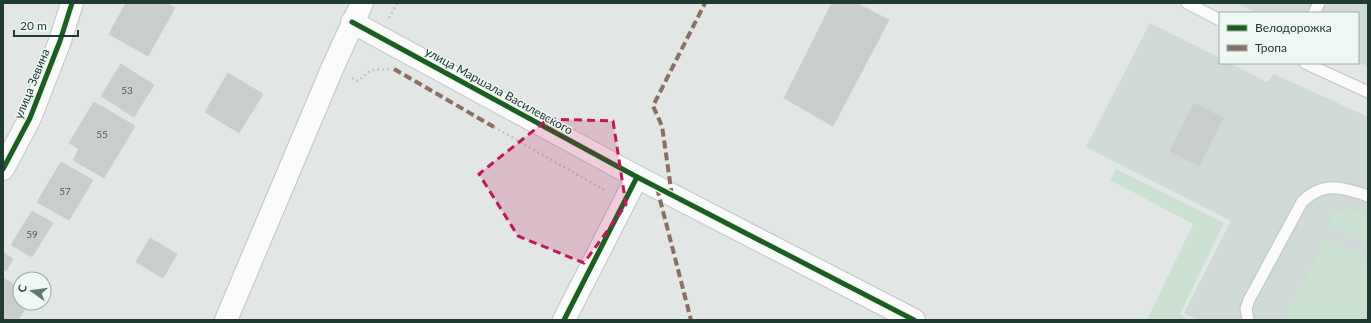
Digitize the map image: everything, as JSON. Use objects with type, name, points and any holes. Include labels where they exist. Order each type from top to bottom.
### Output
[{"type":"street","name":"улица Зевина","points":[[3,169],[33,111],[60,41],[72,3]]},
{"type":"street","points":[[226,320],[352,22],[362,3]]},
{"type":"street","name":"улица Маршала Василевского","points":[[352,22],[637,178],[914,320]]},
{"type":"street","points":[[564,320],[637,178]]},
{"type":"lane","points":[[1187,3],[1219,19]]},
{"type":"lane","points":[[1314,12],[1319,3]]},
{"type":"lane","points":[[1307,64],[1368,92]]},
{"type":"lane","points":[[1248,320],[1246,309],[1249,300],[1302,202],[1316,191],[1330,187],[1347,188],[1368,196]]},
{"type":"path","points":[[332,69],[358,81],[371,70],[394,69]]},
{"type":"path","points":[[494,127],[624,202]]},
{"type":"highlighted area","points":[[548,119],[613,121],[626,205],[584,263],[518,236],[479,174]]},
{"type":"shaded area","points":[[1237,3],[1368,3],[1368,67],[1359,62],[1359,12],[1256,12]]},
{"type":"shaded area","points":[[1150,23],[1219,58],[1219,64],[1232,64],[1267,82],[1274,74],[1368,117],[1368,320],[1197,320],[1184,313],[1231,221],[1086,147]]},
{"type":"green space","points":[[1116,169],[1224,223],[1180,314],[1190,320],[1147,320],[1193,224],[1110,180]]},
{"type":"green space","points":[[1345,209],[1353,210],[1368,218],[1368,244],[1329,225],[1332,215]]},
{"type":"green space","points":[[1328,239],[1368,260],[1368,320],[1284,320],[1285,316]]},
{"type":"building","points":[[126,3],[166,3],[175,8],[148,56],[109,34]]},
{"type":"building","points":[[832,3],[856,3],[889,20],[833,126],[784,98]]},
{"type":"building","points":[[121,64],[154,85],[134,117],[101,96]]},
{"type":"building","points":[[228,73],[263,94],[239,133],[205,112]]},
{"type":"building","points":[[94,102],[135,126],[104,178],[73,160],[79,149],[69,143]]},
{"type":"building","points":[[1194,103],[1223,118],[1199,166],[1170,151]]},
{"type":"building","points":[[61,162],[93,180],[69,220],[37,202]]},
{"type":"building","points":[[32,211],[53,223],[32,257],[11,245]]},
{"type":"building","points":[[150,238],[177,254],[163,278],[136,262]]},
{"type":"building","points":[[3,252],[13,259],[6,271],[3,269]]},
{"type":"building","points":[[3,278],[12,283],[12,311],[24,311],[18,320],[3,320]]},
{"type":"marked path","points":[[672,196],[662,126],[653,106],[705,3]]},
{"type":"marked path","points":[[394,69],[494,127]]},
{"type":"marked path","points":[[657,188],[691,320]]},
{"type":"cycle path","points":[[3,169],[30,118],[60,41],[72,3]]},
{"type":"cycle path","points":[[352,22],[637,177],[914,320]]},
{"type":"cycle path","points":[[564,320],[637,177]]}]
